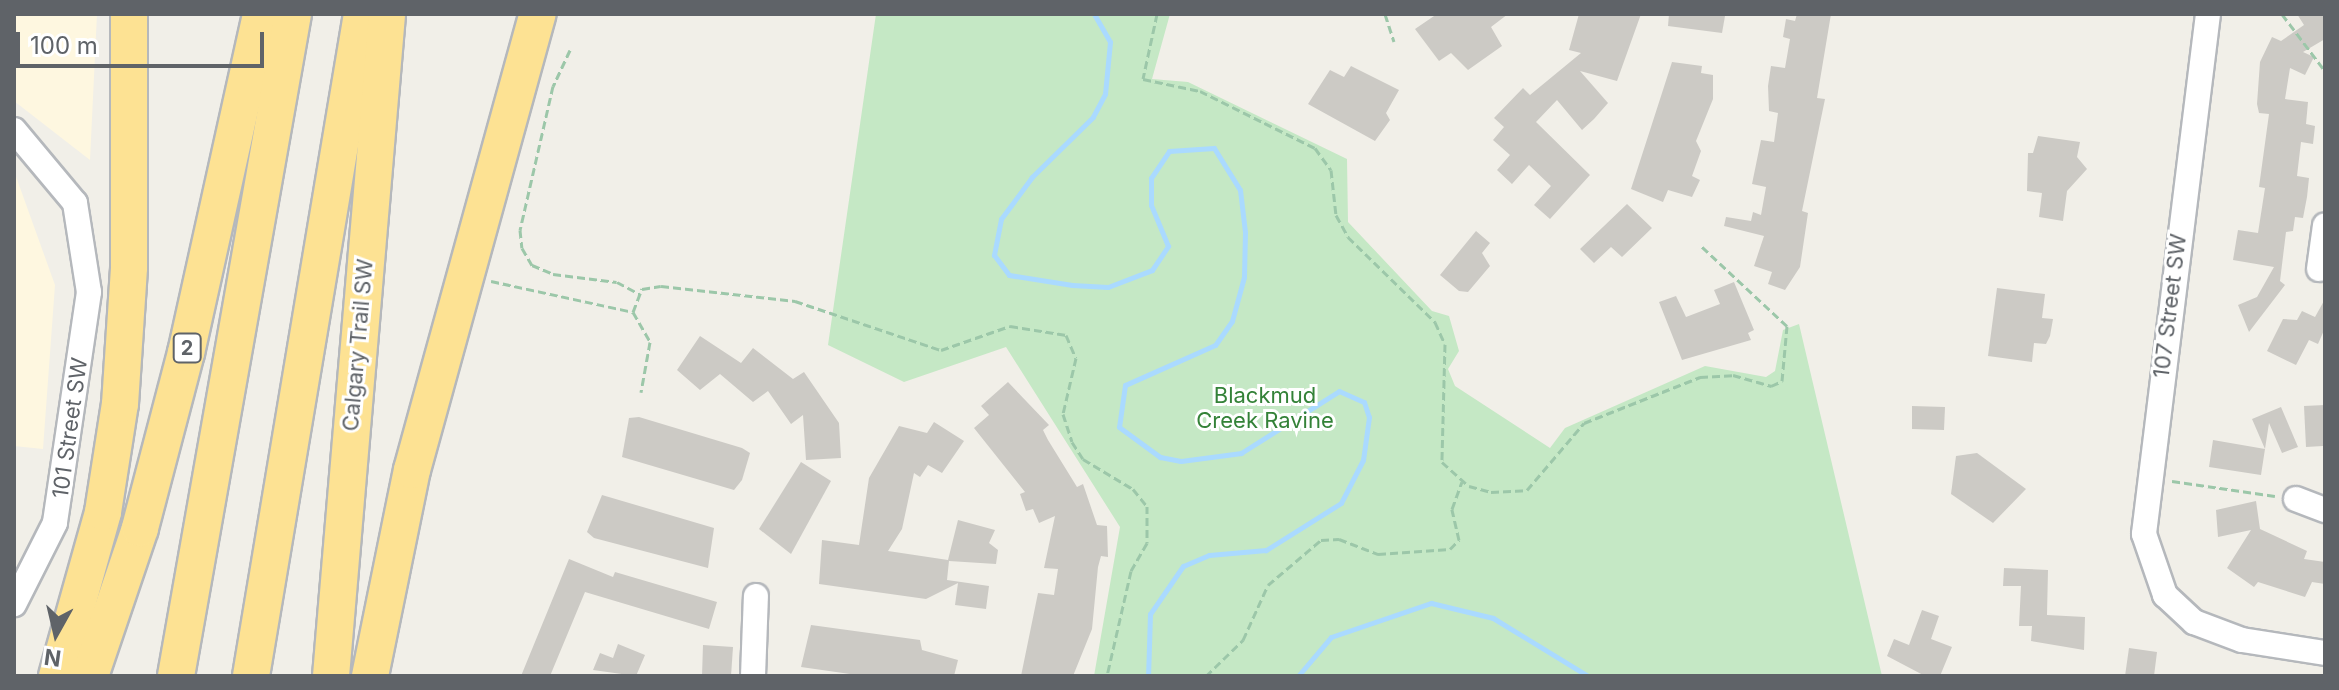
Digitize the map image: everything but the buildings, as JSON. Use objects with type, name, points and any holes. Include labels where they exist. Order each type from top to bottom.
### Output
[{"type":"highway","points":[[57,676],[103,512],[120,404],[129,267],[129,14]]},
{"type":"highway","name":"2","points":[[90,676],[140,528],[186,353],[261,14]]},
{"type":"highway","points":[[176,676],[293,14]]},
{"type":"highway","points":[[251,676],[362,14]]},
{"type":"highway","name":"Calgary Trail SW","points":[[331,676],[387,14]]},
{"type":"highway","points":[[370,676],[394,542],[538,14]]},
{"type":"street","name":"107 Street SW","points":[[2208,14],[2144,534],[2165,595],[2194,622],[2222,635],[2325,653]]},
{"type":"street","name":"101 Street SW","points":[[14,130],[75,203],[85,242],[89,292],[55,523],[14,604]]},
{"type":"street","points":[[2319,269],[2325,225]]},
{"type":"street","points":[[2296,499],[2325,510]]},
{"type":"street","points":[[753,676],[756,596]]},
{"type":"path","points":[[1157,14],[1143,79],[1200,91],[1315,148],[1331,170],[1336,215],[1348,237],[1442,333],[1446,410],[1440,452],[1451,476],[1462,482],[1491,492],[1527,490],[1584,423],[1700,377],[1733,375],[1771,386],[1782,381],[1787,326],[1699,244]]},
{"type":"path","points":[[1385,14],[1394,42]]},
{"type":"path","points":[[2282,14],[2325,71]]},
{"type":"path","points":[[570,50],[553,86],[520,230],[522,248],[532,265],[553,274],[617,282],[640,294]]},
{"type":"path","points":[[464,277],[633,312],[650,342],[641,392]]},
{"type":"path","points":[[633,312],[640,294],[661,286],[795,301],[941,350],[1010,326],[1066,335],[1076,358],[1063,414],[1072,442],[1083,459],[1133,489],[1147,506],[1147,543],[1131,571],[1107,676]]},
{"type":"path","points":[[2149,478],[2296,499]]},
{"type":"path","points":[[1206,676],[1243,640],[1277,575],[1321,540],[1339,539],[1378,554],[1450,549],[1460,535],[1452,509],[1462,482]]},
{"type":"shaded area","points":[[14,14],[97,14],[90,160],[14,101]]},
{"type":"shaded area","points":[[14,171],[55,285],[43,449],[14,446]]},
{"type":"green space","name":"Blackmud Creek Ravine","points":[[876,14],[1170,14],[1152,79],[1188,82],[1347,159],[1348,222],[1432,311],[1449,316],[1459,351],[1448,369],[1455,386],[1550,448],[1565,428],[1705,366],[1766,377],[1775,371],[1783,330],[1799,324],[1882,676],[1094,676],[1120,527],[1006,347],[904,382],[828,345]]},
{"type":"waterway","points":[[1094,14],[1110,42],[1105,94],[1093,117],[1032,177],[1001,219],[994,255],[1009,275],[1072,285],[1108,287],[1152,270],[1168,246],[1151,205],[1151,178],[1169,151],[1214,148],[1240,190],[1245,232],[1244,277],[1232,321],[1215,345],[1125,385],[1119,427],[1160,457],[1181,461],[1241,453],[1339,391],[1364,402],[1369,417],[1363,460],[1341,503],[1266,550],[1209,555],[1183,566],[1150,614],[1148,676]]},
{"type":"waterway","points":[[1298,676],[1331,637],[1431,603],[1493,618],[1588,676]]}]
